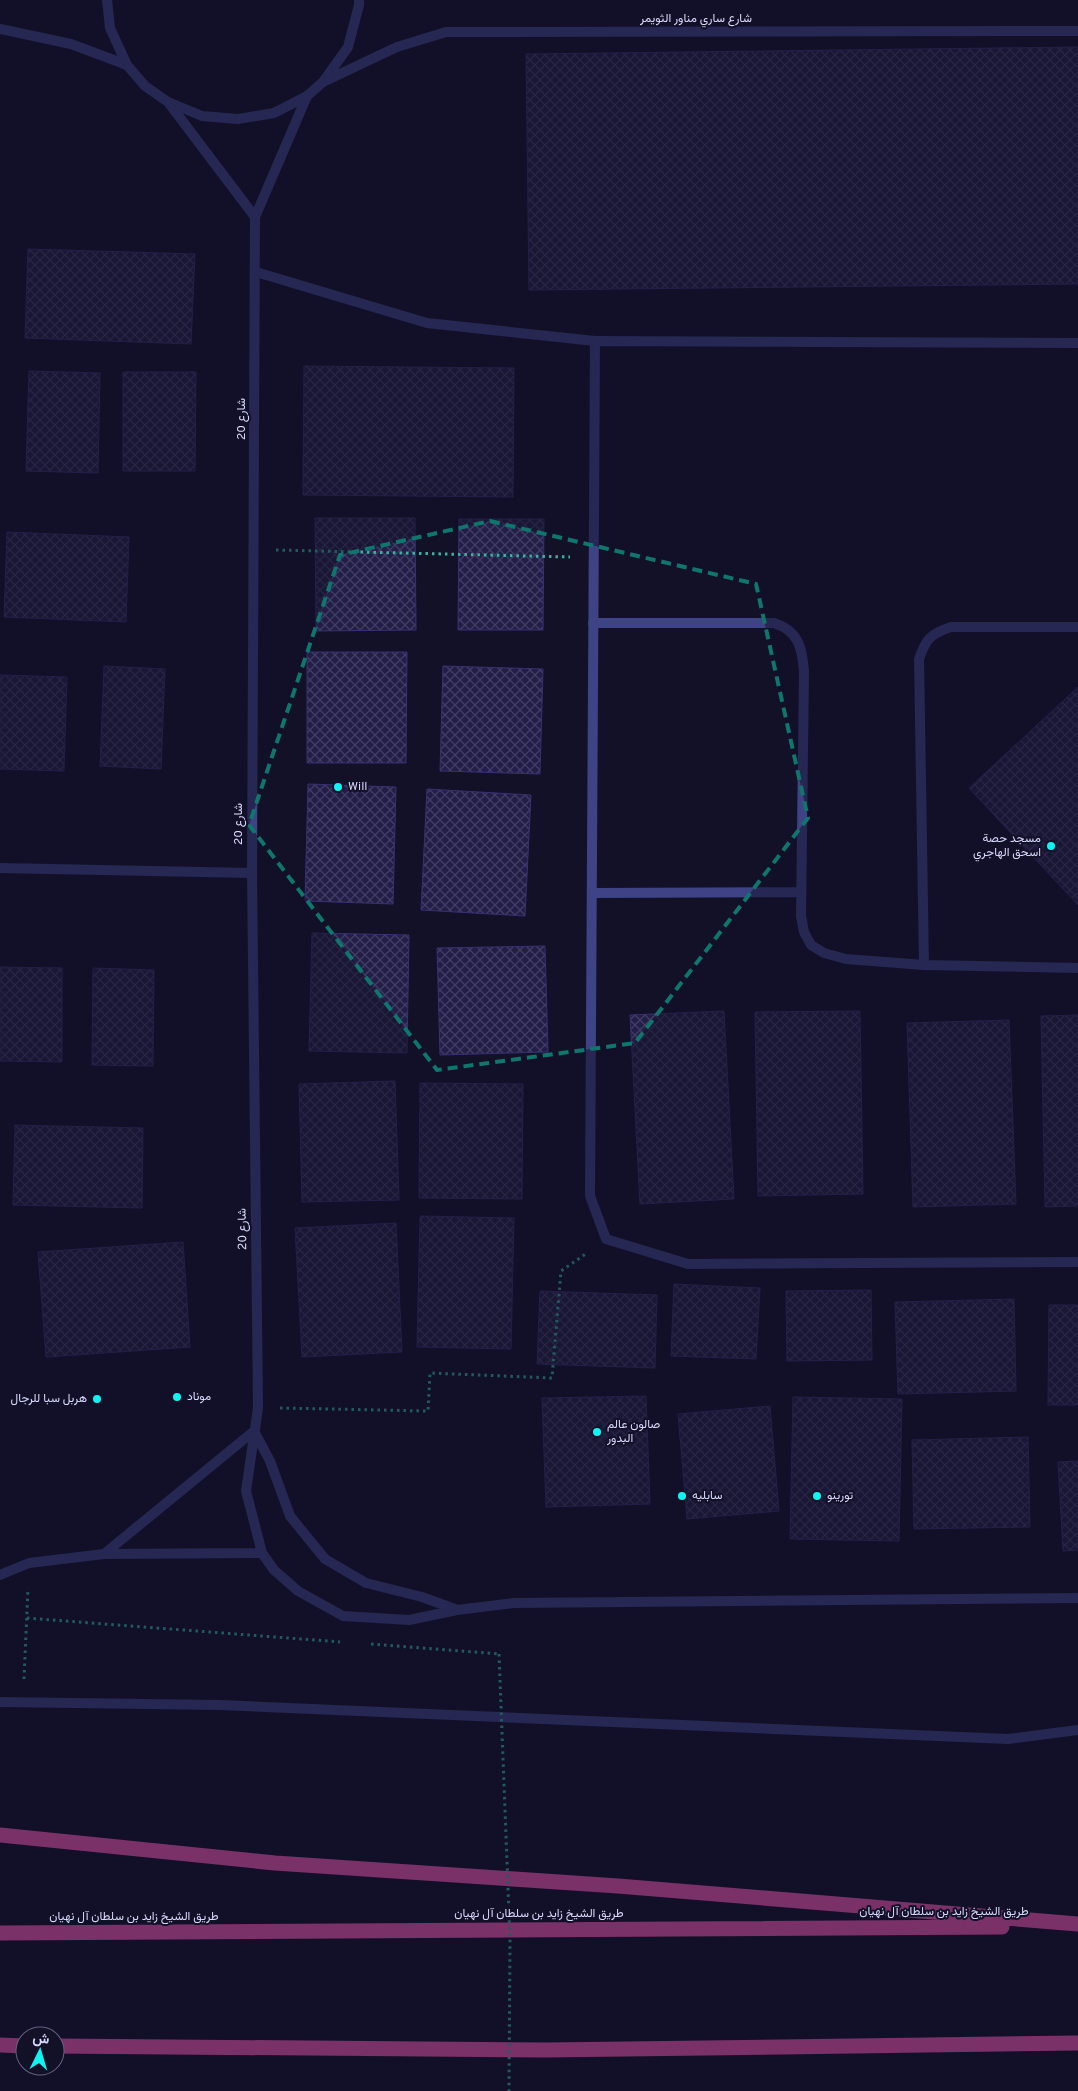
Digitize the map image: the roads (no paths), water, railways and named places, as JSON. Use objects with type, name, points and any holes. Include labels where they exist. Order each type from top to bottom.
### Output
[{"type":"highway","points":[[0,1835],[275,1863],[618,1886],[1078,1925]]},
{"type":"highway","name":"طريق الشيخ زايد بن سلطان آل نهيان","points":[[0,1933],[1078,1925]]},
{"type":"highway","points":[[65,2046],[546,2050],[1078,2043]]},
{"type":"highway","points":[[0,2045],[15,2046]]},
{"type":"street","points":[[107,0],[110,28],[127,65],[145,86],[168,102],[202,116],[238,119],[274,113],[307,96],[323,82],[348,47],[359,5],[358,0]]},
{"type":"street","points":[[0,29],[71,44],[127,65]]},
{"type":"street","name":"شارع ساري مناور الثويمر","points":[[323,82],[397,47],[446,32],[1078,31]]},
{"type":"street","name":"شارع 20","points":[[262,1553],[246,1491],[258,1408],[252,873],[255,217],[307,96]]},
{"type":"street","points":[[168,102],[255,217]]},
{"type":"street","points":[[256,272],[427,323],[594,341],[1078,343]]},
{"type":"street","points":[[594,341],[590,1196],[606,1240],[688,1264],[1078,1262]]},
{"type":"street","points":[[593,623],[774,623],[786,627],[797,640],[803,652],[804,671],[801,916],[804,932],[811,945],[824,953],[846,959],[924,965],[1078,968]]},
{"type":"street","points":[[924,965],[919,659],[924,643],[936,632],[950,627],[1078,627]]},
{"type":"street","points":[[0,868],[252,873]]},
{"type":"street","points":[[592,893],[801,892]]},
{"type":"street","points":[[104,1554],[254,1431],[270,1461],[290,1516],[325,1559],[366,1583],[422,1597],[457,1610]]},
{"type":"street","points":[[0,1575],[29,1563],[104,1554],[262,1553],[274,1570],[298,1591],[343,1616],[409,1620],[457,1610],[514,1603],[1078,1598]]},
{"type":"street","points":[[0,1702],[220,1705],[1008,1739],[1078,1730]]},
{"type":"place","name":"Will","points":[[338,787]]},
{"type":"place","name":"مسجد حصة اسحق الهاجري","points":[[1051,846]]},
{"type":"place","name":"موناد","points":[[177,1397]]},
{"type":"place","name":"هربل سبا للرجال","points":[[97,1399]]},
{"type":"place","name":"صالون عالم البدور","points":[[597,1432]]},
{"type":"place","name":"سابليه","points":[[682,1496]]},
{"type":"place","name":"تورينو","points":[[817,1496]]}]
